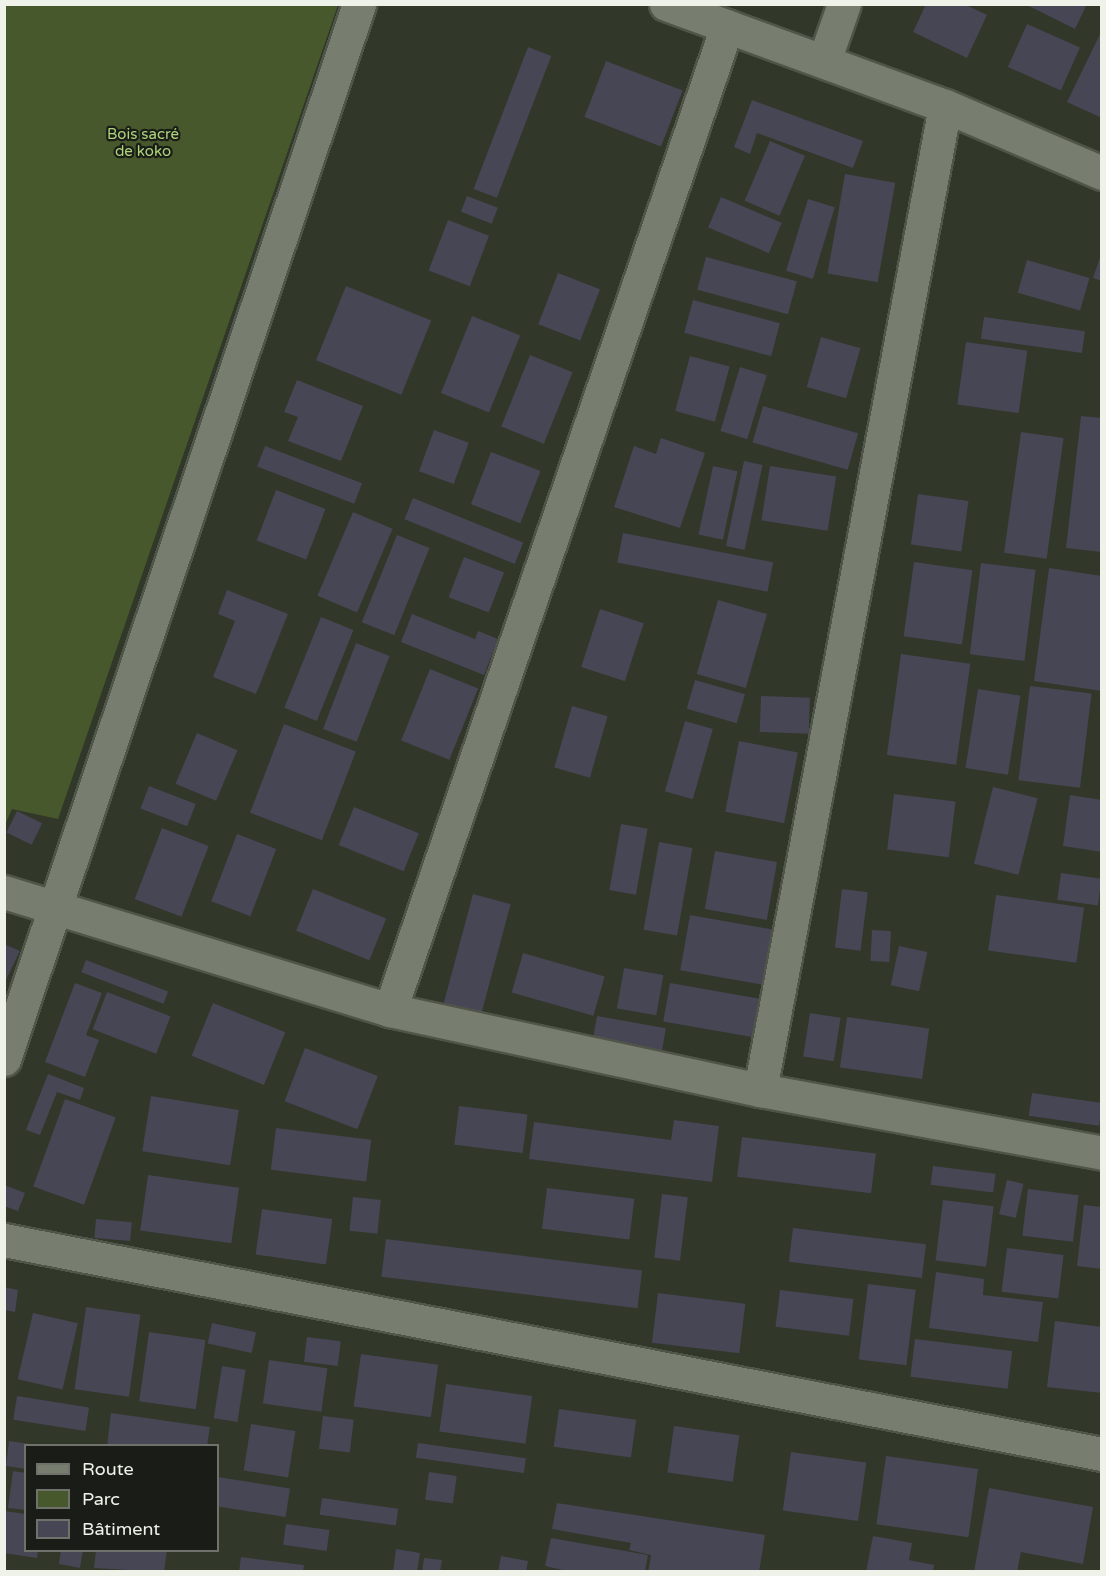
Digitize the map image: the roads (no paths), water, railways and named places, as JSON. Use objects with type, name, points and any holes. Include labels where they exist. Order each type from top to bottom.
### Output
[{"type":"street","points":[[4,1059],[359,4]]},
{"type":"street","points":[[666,4],[945,106],[1101,173]]},
{"type":"street","points":[[824,61],[844,4]]},
{"type":"street","points":[[390,1010],[726,26]]},
{"type":"street","points":[[760,1090],[945,106]]},
{"type":"street","points":[[4,892],[54,910],[390,1010],[760,1090],[1101,1153]]},
{"type":"street","points":[[4,1240],[1101,1454]]},
{"type":"park label","name":"Bois sacré de koko","points":[[143,142]]}]
